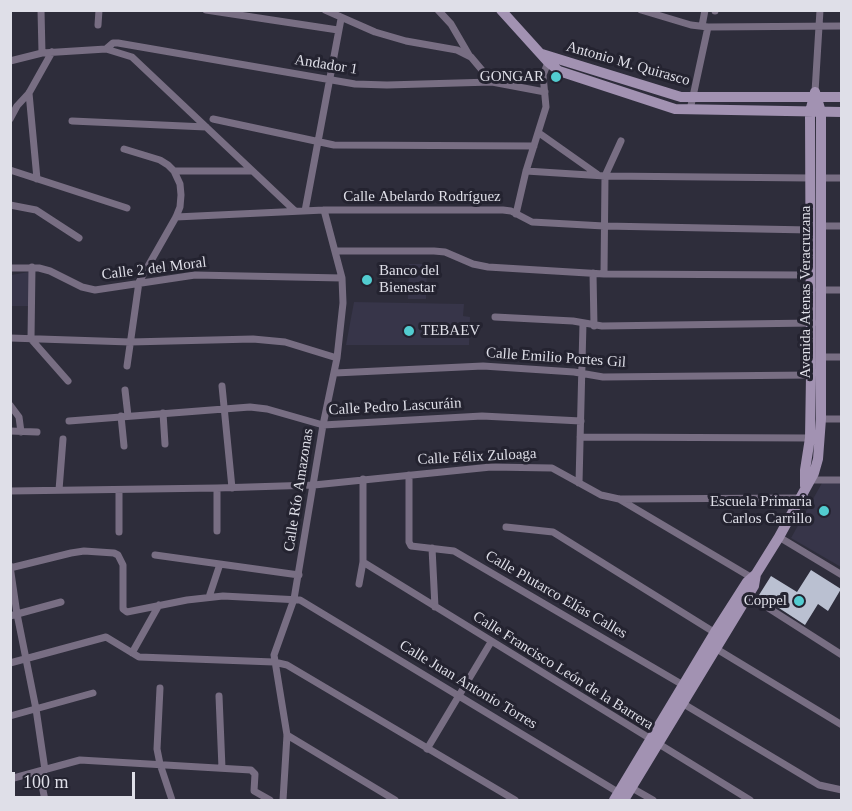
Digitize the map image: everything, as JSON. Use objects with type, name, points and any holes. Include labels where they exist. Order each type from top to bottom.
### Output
[{"type":"main road","points":[[503,12],[547,57]]},
{"type":"main road","name":"Antonio M. Quirasco","points":[[547,57],[674,95],[693,98],[842,97]]},
{"type":"main road","name":"Antonio M. Quirasco","points":[[547,57],[559,71],[675,109],[842,112]]},
{"type":"main road","name":"Avenida Atenas Veracruzana","points":[[805,487],[810,438],[816,290],[822,226],[816,178],[815,96]]},
{"type":"main road","name":"Avenida Atenas Veracruzana","points":[[816,178],[810,230],[816,290]]},
{"type":"main road","name":"Avenida Atenas Veracruzana","points":[[623,795],[683,685],[779,537],[818,459],[822,357],[816,323]]},
{"type":"main road","name":"Avenida Atenas Veracruzana","points":[[653,742],[682,703],[715,648],[718,634],[748,595],[754,577]]},
{"type":"street","points":[[41,10],[42,53]]},
{"type":"street","points":[[98,25],[99,10]]},
{"type":"street","points":[[206,10],[338,30]]},
{"type":"street","points":[[325,10],[341,19],[406,41],[449,47],[471,57]]},
{"type":"street","points":[[438,10],[451,24],[471,57],[492,82]]},
{"type":"street","points":[[640,10],[705,27],[842,26]]},
{"type":"street","points":[[690,110],[705,27],[705,10]]},
{"type":"street","name":"Avenida Atenas Veracruzana","points":[[815,96],[819,10]]},
{"type":"street","points":[[305,211],[341,19]]},
{"type":"street","name":"Andador 1","points":[[10,61],[42,53],[106,49],[109,45],[118,43],[355,84],[387,86],[492,82],[545,92]]},
{"type":"street","points":[[106,49],[126,54],[137,61],[295,212]]},
{"type":"street","points":[[10,119],[52,52]]},
{"type":"street","points":[[516,214],[526,171],[546,107],[543,75],[547,57]]},
{"type":"street","points":[[28,93],[37,179]]},
{"type":"street","points":[[213,119],[334,146],[534,146]]},
{"type":"street","points":[[72,121],[206,127]]},
{"type":"street","points":[[539,133],[602,176]]},
{"type":"street","points":[[604,274],[602,176],[621,141]]},
{"type":"street","points":[[124,149],[160,160],[174,171],[180,184],[181,195],[176,217],[139,282],[127,366]]},
{"type":"street","points":[[10,170],[127,208]]},
{"type":"street","points":[[174,171],[250,171]]},
{"type":"street","points":[[526,171],[602,176],[842,178]]},
{"type":"street","points":[[10,205],[36,210],[79,238]]},
{"type":"street","name":"Calle Abelardo Rodríguez","points":[[176,217],[324,210],[503,210],[532,222],[604,226],[810,230]]},
{"type":"street","name":"Calle Río Amazonas","points":[[274,662],[276,649],[294,599],[299,575],[337,358],[343,303],[342,278],[324,210]]},
{"type":"street","points":[[822,226],[842,226]]},
{"type":"street","points":[[336,251],[434,251],[445,252],[480,266],[604,274],[802,275]]},
{"type":"street","points":[[32,267],[31,339],[68,381]]},
{"type":"street","name":"Calle 2 del Moral","points":[[10,268],[32,267],[50,271],[89,289],[195,275],[342,278]]},
{"type":"street","points":[[593,273],[594,326]]},
{"type":"street","points":[[816,290],[842,290]]},
{"type":"street","points":[[495,317],[583,323],[594,326],[816,323]]},
{"type":"street","points":[[579,483],[583,323]]},
{"type":"street","points":[[10,338],[130,342],[270,340],[337,358]]},
{"type":"street","points":[[822,357],[842,357]]},
{"type":"street","name":"Calle Emilio Portes Gil","points":[[335,373],[483,366],[582,374],[603,378],[811,375]]},
{"type":"street","points":[[222,386],[232,488]]},
{"type":"street","points":[[124,446],[126,390]]},
{"type":"street","points":[[10,405],[19,417],[21,432]]},
{"type":"street","name":"Calle Pedro Lascuráin","points":[[69,421],[259,407],[324,425],[482,416],[581,421]]},
{"type":"street","points":[[163,413],[165,444]]},
{"type":"street","points":[[821,419],[842,419]]},
{"type":"street","points":[[10,431],[37,432]]},
{"type":"street","points":[[580,437],[810,438]]},
{"type":"street","points":[[59,490],[63,439]]},
{"type":"street","name":"Calle Félix Zuloaga","points":[[10,491],[314,485],[491,467],[544,467],[559,471],[601,495],[619,499],[754,577]]},
{"type":"street","name":"Calle Plutarco Elías Calles","points":[[408,475],[409,542],[411,546],[454,551],[683,685]]},
{"type":"street","points":[[359,584],[363,562],[363,479]]},
{"type":"street","points":[[619,499],[805,487],[842,480]]},
{"type":"street","points":[[216,488],[217,531]]},
{"type":"street","points":[[119,490],[119,532]]},
{"type":"street","points":[[506,527],[553,532],[718,634]]},
{"type":"street","points":[[779,537],[842,575]]},
{"type":"street","points":[[432,548],[435,607]]},
{"type":"street","points":[[45,801],[36,709],[14,615],[11,567],[71,553],[109,552],[118,555],[123,565],[124,611],[209,597],[294,599]]},
{"type":"street","points":[[154,555],[299,575]]},
{"type":"street","name":"Calle Francisco León de la Barrera","points":[[363,562],[750,801]]},
{"type":"street","points":[[209,597],[220,564]]},
{"type":"street","points":[[748,595],[842,655]]},
{"type":"street","name":"Calle Juan Antonio Torres","points":[[294,599],[307,604],[460,695],[623,795],[653,801]]},
{"type":"street","points":[[14,615],[61,602]]},
{"type":"street","points":[[132,653],[159,605]]},
{"type":"street","points":[[10,663],[106,638],[139,657],[274,662],[287,665],[515,801]]},
{"type":"street","points":[[427,749],[491,642]]},
{"type":"street","points":[[715,648],[842,724]]},
{"type":"street","points":[[274,662],[287,735],[283,801]]},
{"type":"street","points":[[160,688],[157,749],[172,801]]},
{"type":"street","points":[[10,716],[93,693]]},
{"type":"street","points":[[219,696],[222,768]]},
{"type":"street","points":[[682,703],[819,785],[842,790]]},
{"type":"street","points":[[287,735],[395,801]]},
{"type":"street","points":[[10,779],[80,760],[222,768],[254,772],[254,791],[270,801]]},
{"type":"shaded area","points":[[409,264],[427,264],[426,299],[408,299]]},
{"type":"shaded area","points":[[29,272],[29,306],[11,306],[11,275]]},
{"type":"shaded area","name":"TEBAEV","points":[[354,302],[464,304],[463,316],[470,317],[469,345],[346,345]]},
{"type":"shaded area","name":"Escuela Primaria Carlos Carrillo","points":[[822,483],[841,483],[841,567],[791,538]]},
{"type":"building","name":"Coppel","points":[[811,570],[841,589],[828,611],[818,604],[805,625],[759,595],[771,576],[797,592]]},
{"type":"place","name":"GONGAR","points":[[556,77]]},
{"type":"place","name":"Banco del Bienestar","points":[[367,280]]},
{"type":"place","name":"TEBAEV","points":[[409,331]]},
{"type":"place","name":"Escuela Primaria Carlos Carrillo","points":[[824,511]]},
{"type":"place","name":"Coppel","points":[[799,601]]}]
